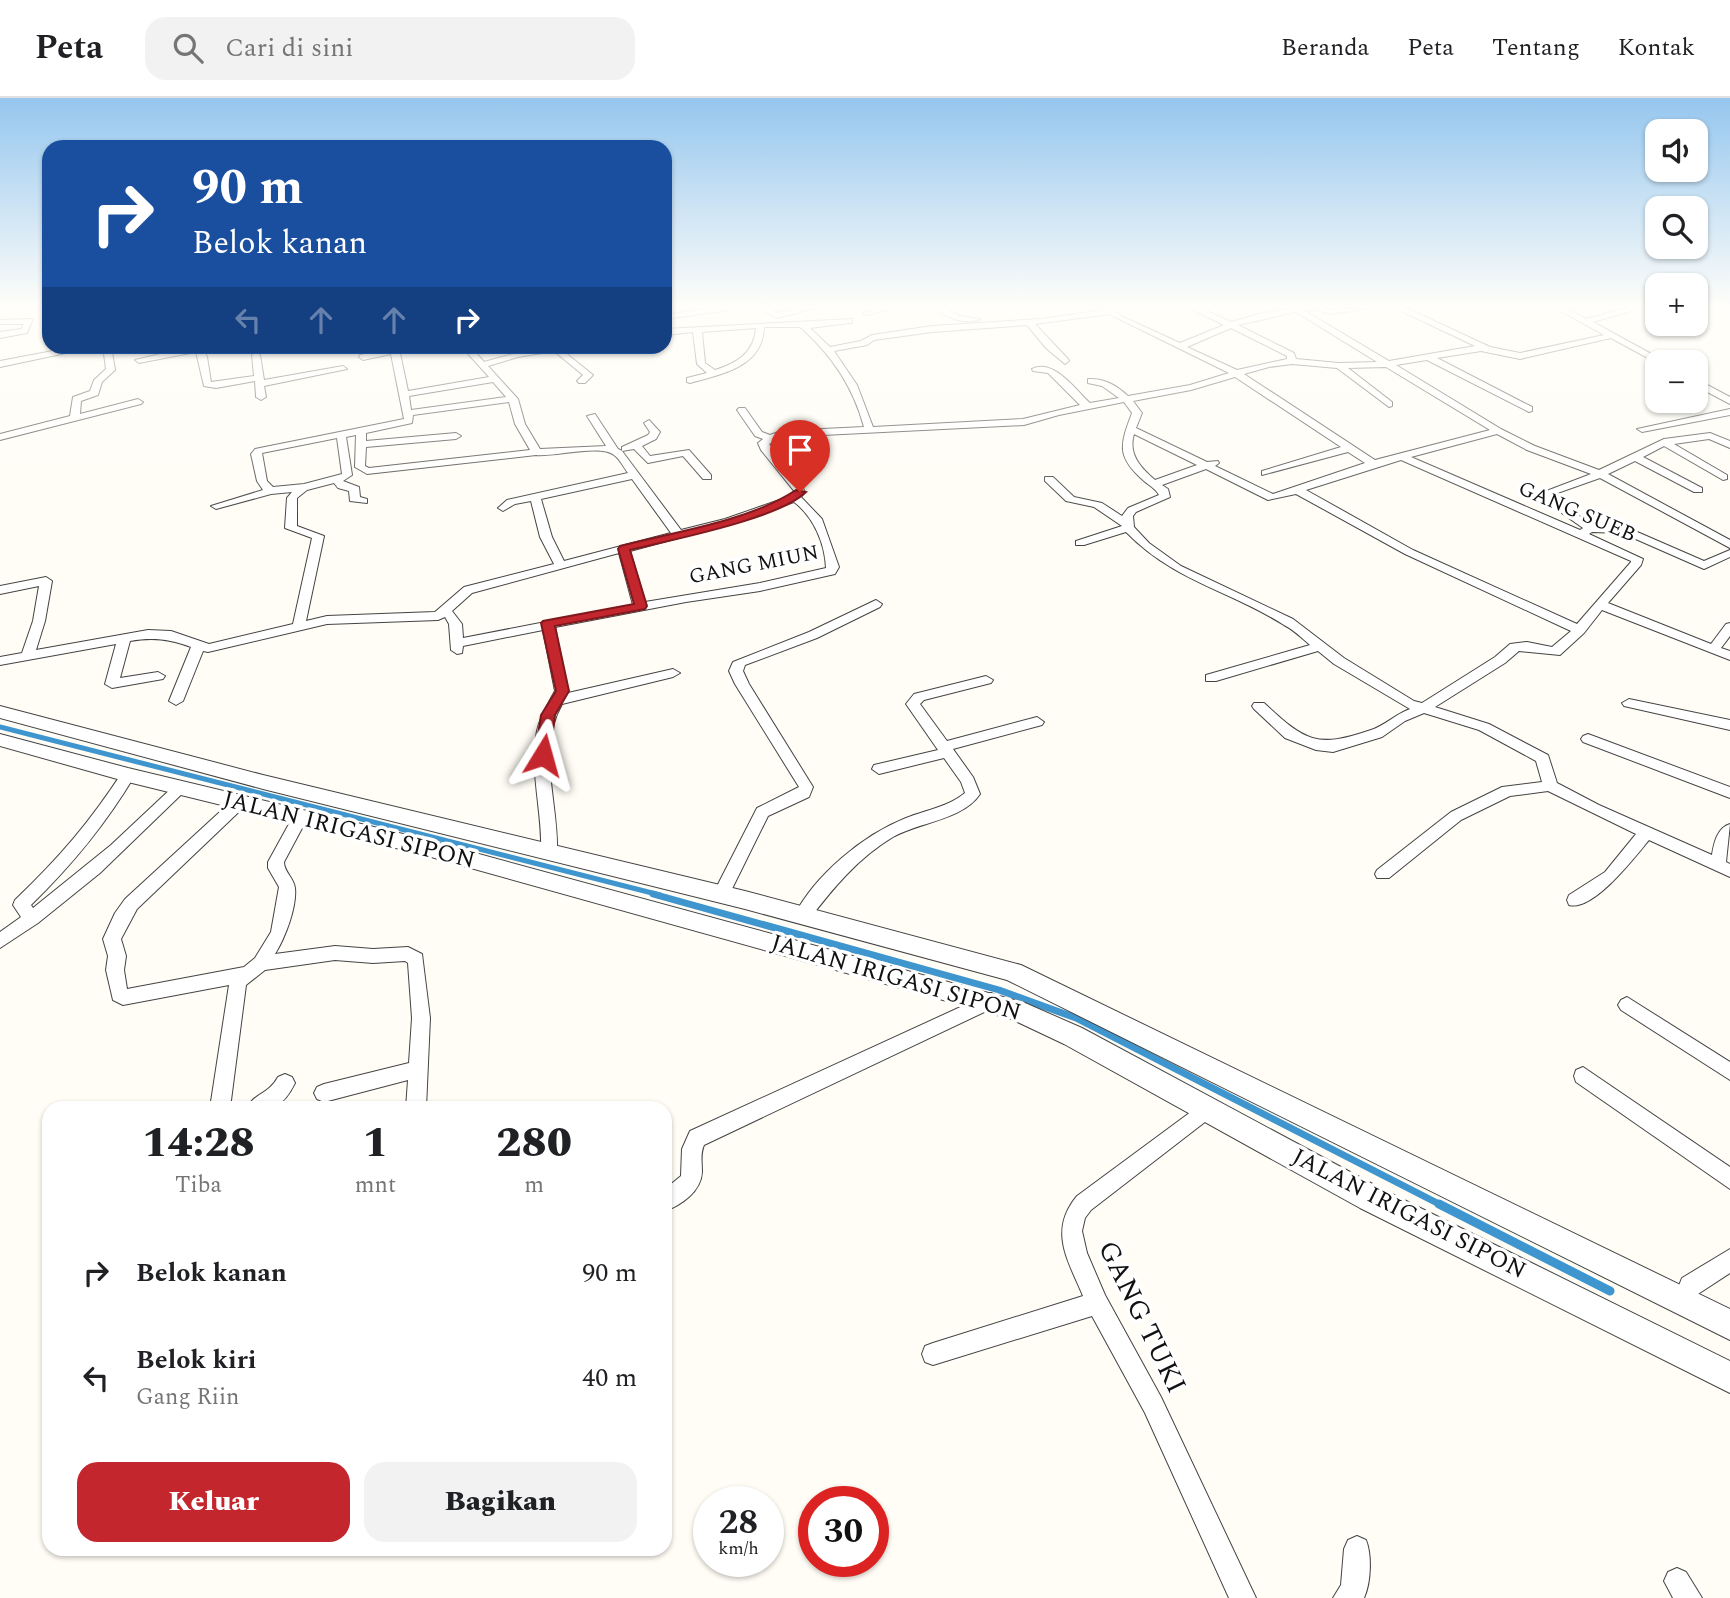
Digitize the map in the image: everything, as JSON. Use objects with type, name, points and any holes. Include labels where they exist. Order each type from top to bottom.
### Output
[{"type":"street","points":[[75,418],[76,399],[95,393],[95,384],[102,375]]},
{"type":"street","points":[[206,375],[207,384],[300,375]]},
{"type":"street","points":[[258,375],[261,397]]},
{"type":"street","points":[[270,491],[262,481],[256,454],[259,451],[407,422],[410,419],[401,375]]},
{"type":"street","points":[[493,375],[513,398],[520,424],[536,452]]},
{"type":"street","points":[[582,381],[588,375]]},
{"type":"street","points":[[690,380],[706,375]]},
{"type":"street","points":[[847,375],[859,396],[869,429]]},
{"type":"street","points":[[1055,375],[1087,406]]},
{"type":"street","points":[[0,661],[160,633],[198,646],[219,647],[299,625],[348,618],[429,618],[446,611],[458,595],[468,590],[729,521],[795,498],[800,492],[795,481],[766,453],[763,443],[781,433],[1024,422],[1087,406],[1128,401],[1191,387],[1230,375]]},
{"type":"street","points":[[1239,375],[1373,464]]},
{"type":"street","points":[[1351,375],[1390,404]]},
{"type":"street","points":[[1406,375],[1498,431],[1600,474],[1730,545]]},
{"type":"street","points":[[1463,375],[1529,409]]},
{"type":"street","points":[[405,394],[496,379]]},
{"type":"street","points":[[1091,381],[1103,382],[1128,401],[1137,413],[1126,442],[1135,465],[1153,484],[1164,491],[1165,497],[1132,510],[1127,516],[1127,526]]},
{"type":"street","points":[[1708,389],[1730,401]]},
{"type":"street","points":[[408,413],[513,398]]},
{"type":"street","points":[[0,437],[138,402]]},
{"type":"street","points":[[742,410],[758,434],[768,438]]},
{"type":"street","points":[[1642,429],[1730,412]]},
{"type":"street","points":[[592,416],[678,534]]},
{"type":"street","points":[[361,429],[360,467],[367,471],[536,452],[550,454],[601,449],[615,451],[636,444],[656,432],[649,423]]},
{"type":"street","points":[[1134,430],[1267,496],[1277,497],[1373,464],[1498,431]]},
{"type":"street","points":[[216,506],[270,491],[338,481],[348,473],[340,434]]},
{"type":"street","points":[[360,444],[456,436]]},
{"type":"street","points":[[1730,445],[1710,436],[1664,442],[1600,474],[1541,495],[1585,531],[1624,530],[1704,565],[1730,553]]},
{"type":"street","points":[[1664,442],[1723,477]]},
{"type":"street","points":[[636,444],[648,460],[685,452],[707,477]]},
{"type":"street","points":[[1266,473],[1349,449]]},
{"type":"street","name":"GANG SUEB","points":[[1259,706],[1290,735],[1316,745],[1334,747],[1356,738],[1377,734],[1400,718],[1424,708],[1500,660],[1515,647],[1527,646],[1555,652],[1580,630],[1619,580],[1637,563],[1637,559],[1585,531],[1544,520],[1403,457]]},
{"type":"street","points":[[1636,457],[1698,490]]},
{"type":"street","points":[[1153,484],[1220,461]]},
{"type":"street","points":[[503,508],[511,502],[535,496],[635,475]]},
{"type":"street","points":[[1049,479],[1070,499],[1098,505],[1177,568],[1269,611],[1395,696],[1484,727],[1536,753],[1543,758],[1550,786]]},
{"type":"street","points":[[338,481],[342,486],[355,489],[354,499],[363,501]]},
{"type":"street","points":[[299,625],[318,536],[291,528],[292,498],[303,487]]},
{"type":"street","points":[[1299,491],[1409,552],[1580,630]]},
{"type":"street","points":[[535,496],[546,537],[561,565]]},
{"type":"street","name":"GANG MIUN","points":[[640,606],[760,587],[831,571],[820,522],[811,508],[795,498]]},
{"type":"street","points":[[1544,520],[1565,513]]},
{"type":"street","points":[[1080,543],[1127,526]]},
{"type":"street","points":[[446,611],[454,617],[457,624],[457,647],[548,623],[640,606],[624,549]]},
{"type":"street","points":[[0,590],[46,581],[39,621],[28,656]]},
{"type":"street","points":[[720,895],[762,812],[804,793],[806,787],[742,684],[736,671],[740,663],[813,635],[876,604]]},
{"type":"street","points":[[1601,605],[1730,656]]},
{"type":"street","points":[[548,623],[562,691],[548,715],[543,755],[552,831],[550,853]]},
{"type":"street","points":[[1714,649],[1730,627]]},
{"type":"street","points":[[124,638],[112,684],[158,676]]},
{"type":"street","points":[[176,701],[198,646]]},
{"type":"street","points":[[1210,678],[1320,646]]},
{"type":"street","points":[[558,699],[673,673]]},
{"type":"street","points":[[802,916],[836,871],[867,846],[907,824],[968,799],[973,794],[946,749],[913,704],[919,697],[986,680]]},
{"type":"street","points":[[1629,703],[1730,725]]},
{"type":"street","name":"JALAN IRIGASI SIPON","points":[[0,712],[315,795],[954,955],[1041,984],[1730,1325]]},
{"type":"street","points":[[879,769],[1037,722]]},
{"type":"street","points":[[1588,738],[1730,793]]},
{"type":"street","name":"JALAN IRIGASI SIPON","points":[[0,740],[588,891],[991,1001],[1051,1025],[1370,1198],[1730,1377]]},
{"type":"street","points":[[32,918],[21,905],[65,862],[99,820],[128,775]]},
{"type":"street","points":[[1383,874],[1456,816],[1507,791],[1550,786],[1588,807],[1724,868],[1722,841],[1730,830]]},
{"type":"street","points":[[0,941],[128,841],[181,788]]},
{"type":"street","points":[[240,802],[131,904],[121,918],[112,939],[117,956],[115,970],[119,995],[123,997],[246,974]]},
{"type":"street","points":[[221,1101],[239,982],[261,963],[279,933],[287,887],[276,868],[276,862],[300,817]]},
{"type":"street","points":[[1575,900],[1611,876],[1646,831]]},
{"type":"street","points":[[261,963],[334,953],[373,956],[408,954],[416,959],[421,1018],[416,1101]]},
{"type":"street","points":[[672,1198],[691,1181],[691,1151],[697,1138],[991,1001]]},
{"type":"street","points":[[1627,1005],[1730,1072]]},
{"type":"street","points":[[324,1093],[418,1069]]},
{"type":"street","points":[[1583,1076],[1730,1180]]},
{"type":"street","points":[[268,1101],[279,1094],[285,1083]]},
{"type":"street","name":"GANG TUKI","points":[[1207,1109],[1084,1203],[1076,1213],[1071,1242],[1097,1303],[1153,1405],[1243,1598]]},
{"type":"street","points":[[1683,1303],[1690,1286],[1730,1260]]},
{"type":"street","points":[[933,1354],[1097,1303]]},
{"type":"street","points":[[1346,1598],[1354,1591],[1357,1549]]},
{"type":"waterway","points":[[0,727],[660,895]]},
{"type":"waterway","points":[[653,894],[999,990],[1076,1018],[1443,1206]]},
{"type":"waterway","points":[[1439,1204],[1610,1291]]},
{"type":"route","points":[[543,755],[548,715],[562,691],[548,623],[640,606],[624,549],[729,521],[784,503],[795,498],[800,492]]}]
